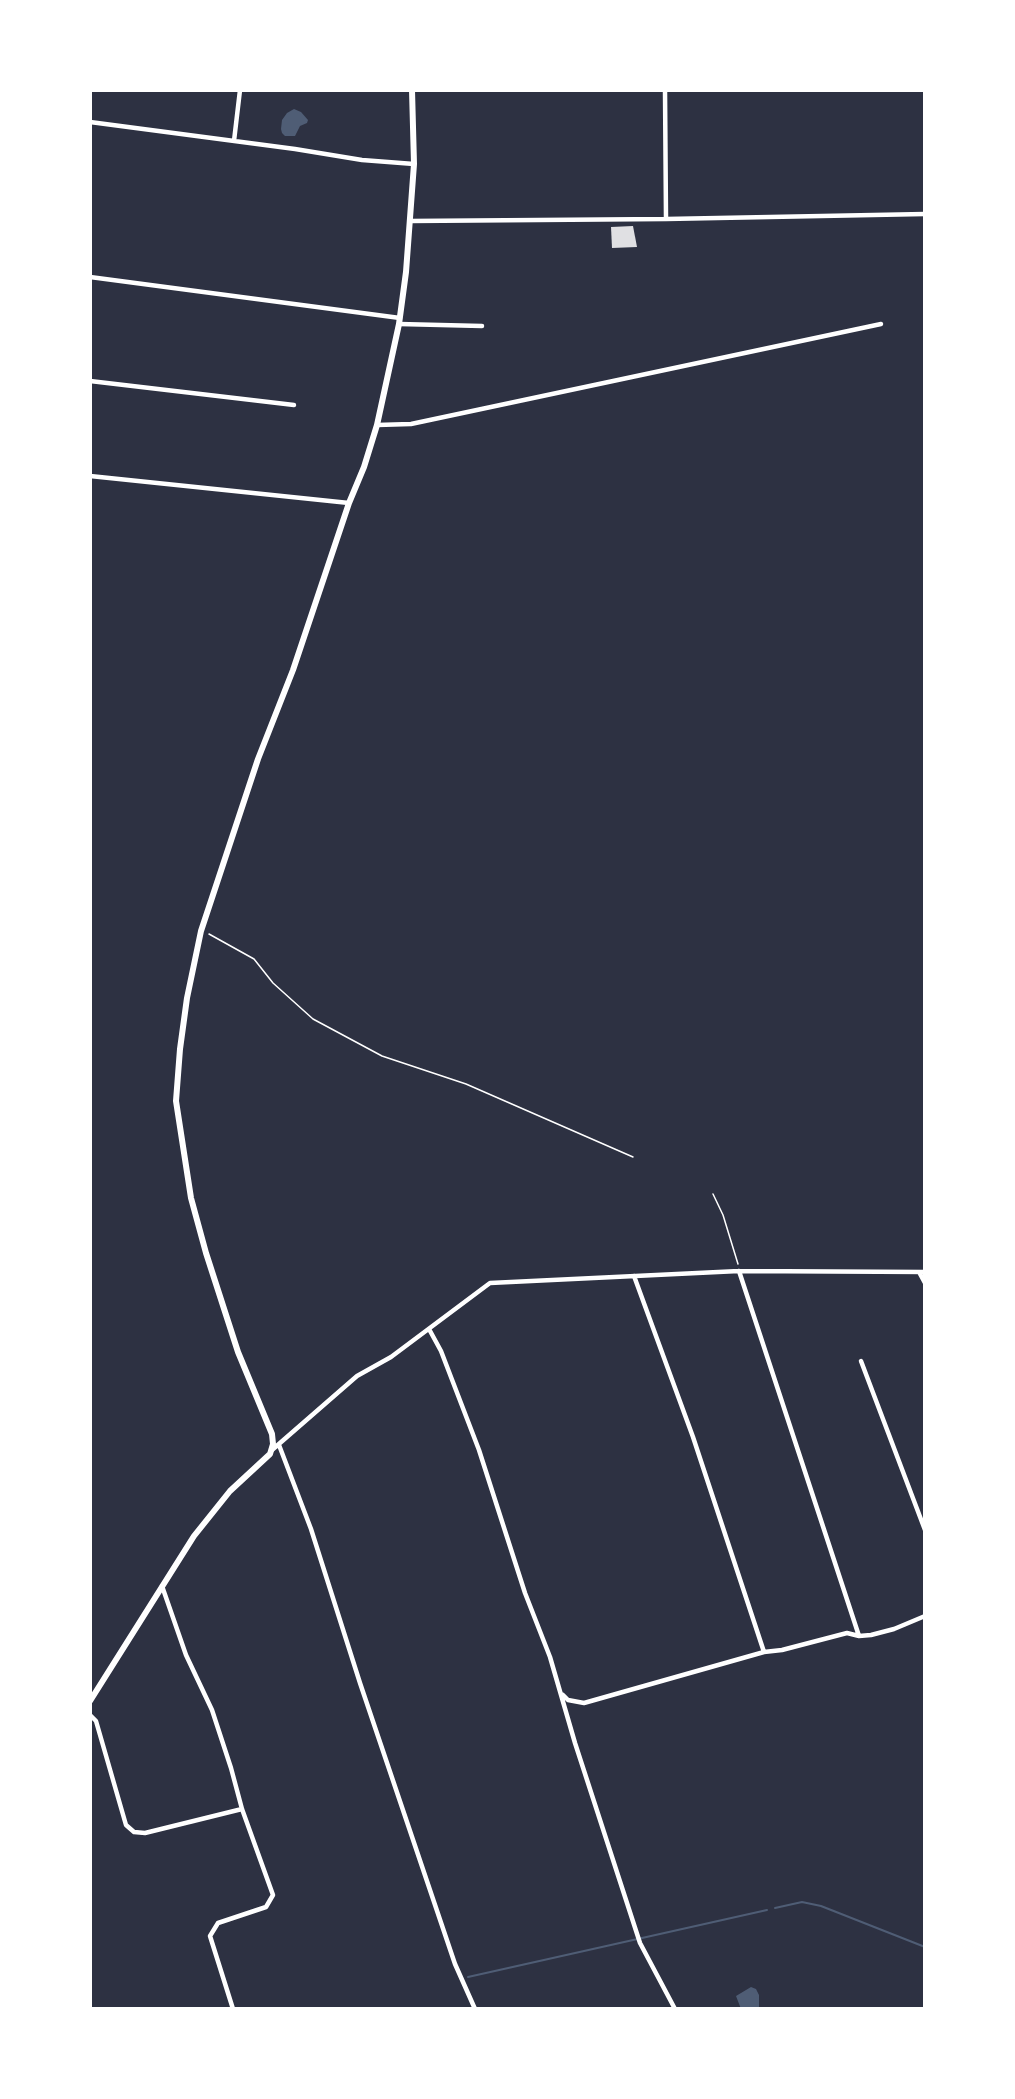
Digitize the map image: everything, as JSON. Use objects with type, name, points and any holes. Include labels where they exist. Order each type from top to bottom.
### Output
[{"type":"street","points":[[234,141],[240,90]]},
{"type":"street","points":[[272,1450],[272,1434],[238,1352],[197,1224],[177,1117],[177,1084],[187,998],[201,931],[237,819],[293,670],[377,425],[400,321],[414,164],[412,90]]},
{"type":"street","points":[[665,90],[666,219]]},
{"type":"street","points":[[90,122],[362,160],[414,164]]},
{"type":"street","points":[[410,221],[925,214]]},
{"type":"street","points":[[90,277],[400,321],[482,326]]},
{"type":"street","points":[[377,425],[422,422],[881,324]]},
{"type":"street","points":[[90,381],[294,405]]},
{"type":"street","points":[[90,476],[349,503]]},
{"type":"street","points":[[739,1271],[859,1636]]},
{"type":"street","points":[[90,1701],[162,1586],[223,1499],[272,1450],[357,1376],[391,1357],[490,1283],[739,1271],[922,1272],[925,1283]]},
{"type":"street","points":[[634,1276],[693,1437],[764,1652]]},
{"type":"street","points":[[429,1329],[441,1351],[479,1450],[525,1593],[550,1657],[575,1743],[640,1943],[675,2009]]},
{"type":"street","points":[[861,1361],[925,1530]]},
{"type":"street","points":[[279,1444],[311,1529],[360,1683],[455,1964],[475,2009]]},
{"type":"street","points":[[162,1586],[186,1655],[212,1710],[242,1809],[273,1895],[266,1907],[218,1923],[210,1936],[233,2009]]},
{"type":"street","points":[[561,1693],[568,1700],[584,1703],[764,1652],[782,1650],[847,1633],[859,1636],[894,1629],[925,1616]]},
{"type":"street","points":[[90,1715],[96,1720],[126,1825],[134,1832],[145,1833],[242,1809]]},
{"type":"path","points":[[201,931],[254,959],[273,983],[313,1019],[382,1056],[466,1084],[633,1157]]},
{"type":"path","points":[[713,1194],[723,1215],[739,1271]]},
{"type":"water","points":[[294,109],[301,112],[308,120],[307,123],[300,126],[295,136],[285,136],[281,129],[282,120]]},
{"type":"water","points":[[751,1987],[756,1989],[759,1995],[759,2009],[741,2009],[736,1996]]},
{"type":"building","points":[[633,226],[637,247],[612,248],[611,227]]},
{"type":"waterway","points":[[775,1908],[802,1902],[821,1906],[925,1947]]},
{"type":"waterway","points":[[468,1977],[767,1910]]}]
